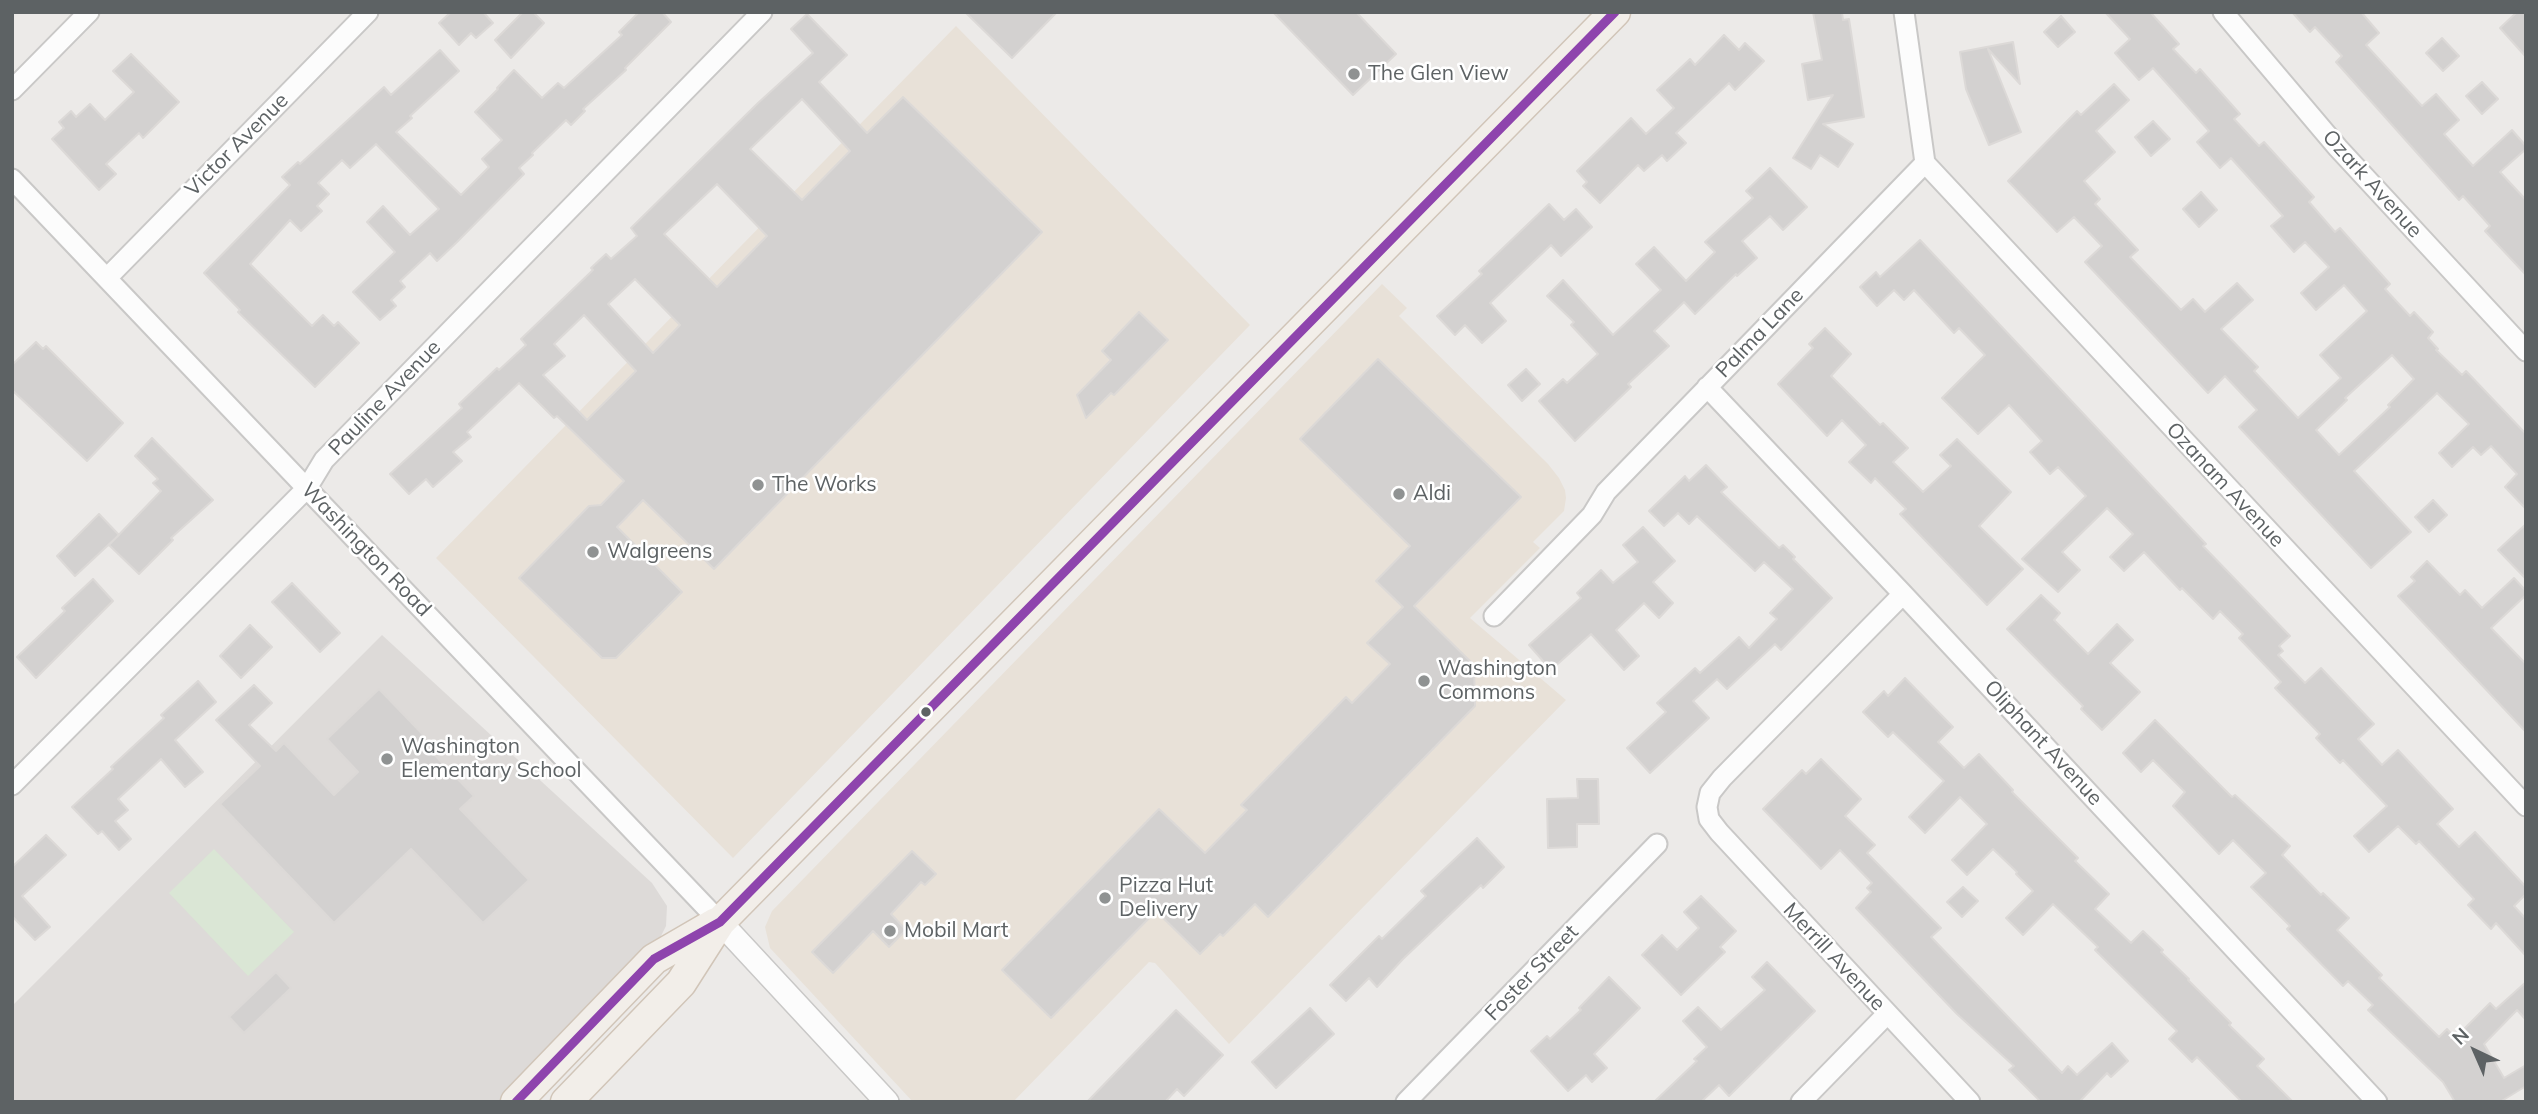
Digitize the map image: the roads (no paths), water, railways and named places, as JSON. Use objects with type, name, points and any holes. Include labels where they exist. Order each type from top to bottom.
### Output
[{"type":"main road","points":[[566,1102],[681,983],[720,922],[1615,12]]},
{"type":"main road","points":[[516,1102],[654,959],[720,922]]},
{"type":"street","points":[[12,90],[89,12]]},
{"type":"street","name":"Victor Avenue","points":[[107,278],[368,12]]},
{"type":"street","name":"Pauline Avenue","points":[[12,785],[307,488],[324,460],[762,12]]},
{"type":"street","points":[[1904,12],[1924,163]]},
{"type":"street","name":"Ozark Avenue","points":[[2223,12],[2339,148],[2526,351]]},
{"type":"street","name":"Palma Lane","points":[[1494,616],[1592,515],[1606,492],[1924,163]]},
{"type":"street","name":"Ozanam Avenue","points":[[1924,163],[2526,806]]},
{"type":"street","name":"Washington Road","points":[[12,179],[720,922]]},
{"type":"street","name":"Oliphant Avenue","points":[[1707,387],[2377,1102]]},
{"type":"street","name":"Merrill Avenue","points":[[1903,594],[1722,778],[1710,793],[1707,807],[1709,819],[1719,832],[1970,1102]]},
{"type":"street","name":"Foster Street","points":[[1406,1102],[1657,844]]},
{"type":"street","points":[[720,922],[887,1102]]},
{"type":"street","points":[[1801,1102],[1887,1014]]},
{"type":"place","name":"The Glen View","points":[[1354,74]]},
{"type":"place","name":"The Works","points":[[758,485]]},
{"type":"place","name":"Aldi","points":[[1399,494]]},
{"type":"place","name":"Walgreens","points":[[593,552]]},
{"type":"place","name":"Washington Commons","points":[[1424,681]]},
{"type":"place","name":"Washington Elementary School","points":[[387,759]]},
{"type":"place","name":"Pizza Hut Delivery","points":[[1105,898]]},
{"type":"place","name":"Mobil Mart","points":[[890,931]]}]
